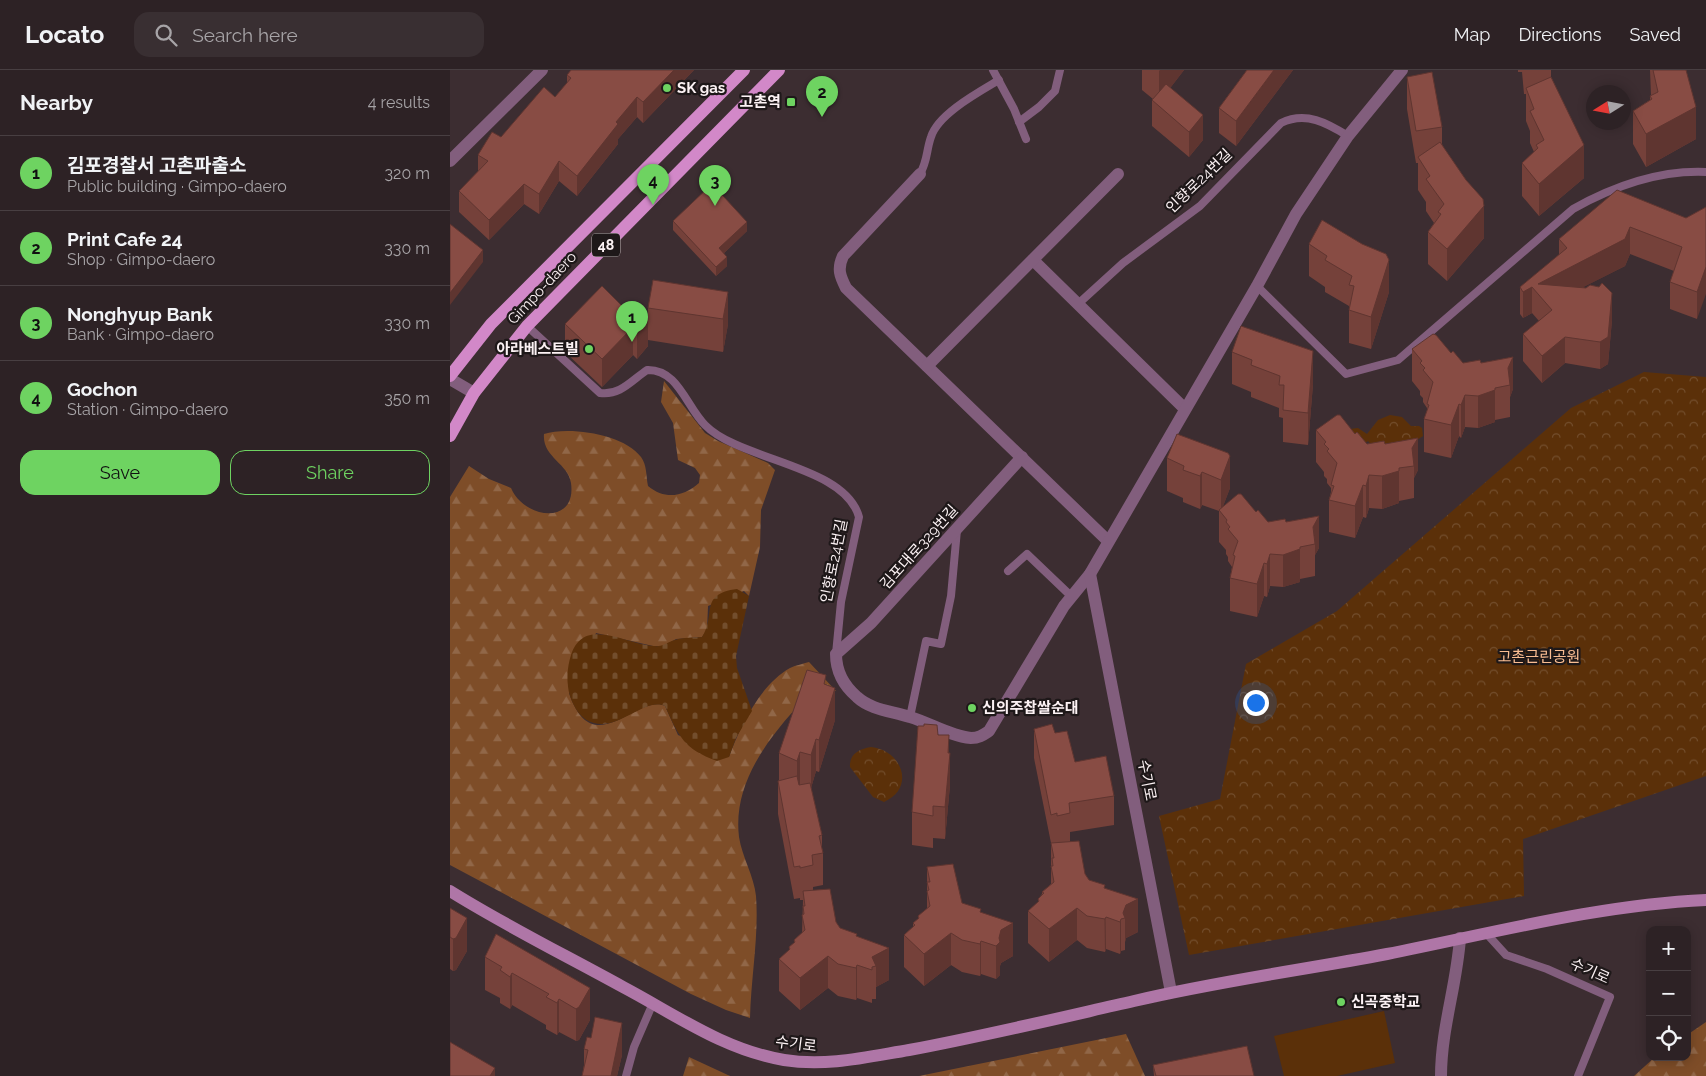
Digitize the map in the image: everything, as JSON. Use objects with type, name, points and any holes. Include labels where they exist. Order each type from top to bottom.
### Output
[{"type":"main road","name":"Gimpo-daero","points":[[450,378],[491,324],[744,70]]},
{"type":"main road","name":"Gimpo-daero","points":[[450,436],[474,393],[527,326],[780,70]]},
{"type":"street","points":[[450,161],[542,70]]},
{"type":"street","name":"인향로24번길","points":[[836,654],[836,666],[840,677],[857,697],[872,706],[972,738],[980,737],[989,731],[1071,596],[1090,574],[1257,286],[1296,214],[1348,136],[1402,70]]},
{"type":"street","points":[[920,174],[843,256],[839,265],[840,276],[846,288],[1108,542]]},
{"type":"street","points":[[927,366],[1118,174]]},
{"type":"street","points":[[1033,260],[1186,410]]},
{"type":"street","points":[[450,378],[474,393]]},
{"type":"street","name":"김포대로329번길","points":[[836,654],[871,623],[1022,457]]},
{"type":"street","name":"수기로","points":[[1090,574],[1171,992]]},
{"type":"street","name":"수기로","points":[[450,891],[505,924],[705,1033],[754,1054],[806,1063],[826,1063],[969,1039],[1171,992],[1389,954],[1486,933],[1642,905],[1706,900]]},
{"type":"street","points":[[1441,1076],[1441,1056],[1456,981],[1460,938]]},
{"type":"lane","points":[[993,70],[1026,139]]},
{"type":"lane","points":[[1019,122],[1039,107],[1054,91],[1060,70]]},
{"type":"lane","points":[[920,174],[928,158],[931,136],[936,127],[965,101],[999,80]]},
{"type":"lane","name":"인향로24번길","points":[[1078,304],[1123,263],[1200,206],[1281,122],[1295,118],[1308,118],[1325,122],[1348,136]]},
{"type":"lane","points":[[1257,286],[1346,374],[1398,360],[1573,209],[1605,191],[1648,177],[1706,172]]},
{"type":"lane","name":"인향로24번길","points":[[527,326],[600,393],[610,395],[619,391],[647,370],[665,373],[672,379],[698,417],[713,432],[817,477],[849,498],[857,507],[860,516],[841,602],[836,654]]},
{"type":"lane","points":[[910,717],[926,642],[941,644],[951,596],[957,530]]},
{"type":"lane","points":[[1008,571],[1027,554],[1071,596]]},
{"type":"lane","name":"수기로","points":[[1486,933],[1506,955],[1547,969],[1610,997],[1578,1076]]},
{"type":"lane","points":[[626,1076],[634,1047],[653,1003]]},
{"type":"green space","name":"고촌근린공원","points":[[1644,372],[1706,377],[1706,776],[1523,839],[1524,896],[1189,955],[1159,816],[1220,799],[1246,664],[1337,611],[1571,408]]},
{"type":"green space","points":[[664,381],[705,433],[718,441],[768,463],[775,470],[761,510],[760,547],[749,596],[744,591],[708,606],[707,630],[702,637],[676,639],[664,646],[653,646],[596,633],[569,693],[579,713],[590,723],[603,725],[616,721],[642,708],[654,705],[665,706],[678,735],[729,757],[745,719],[761,695],[770,684],[790,668],[809,662],[836,691],[811,692],[797,707],[758,757],[742,795],[739,837],[755,889],[757,911],[750,1018],[726,1010],[691,994],[450,865],[450,497],[469,466],[489,479],[511,488],[527,506],[537,511],[558,512],[566,506],[571,497],[571,483],[565,470],[547,449],[544,442],[544,434],[567,431],[596,434],[633,449],[643,460],[648,486],[654,490],[667,495],[674,495],[693,488],[699,483],[700,475],[695,468],[678,460],[673,423],[661,402]]},
{"type":"green space","points":[[1390,415],[1402,417],[1411,426],[1419,426],[1422,428],[1423,436],[1417,440],[1375,450],[1368,441],[1360,447],[1350,429],[1358,428],[1367,434],[1378,420]]},
{"type":"green space","points":[[737,589],[749,596],[736,656],[737,668],[752,711],[736,738],[729,757],[717,761],[697,752],[679,734],[665,706],[657,704],[649,706],[604,724],[589,721],[579,713],[570,696],[568,680],[571,655],[577,643],[586,637],[596,634],[657,646],[678,639],[702,637],[713,601],[717,596],[725,592]]},
{"type":"green space","points":[[871,747],[891,755],[901,770],[900,788],[894,796],[884,802],[873,797],[850,767],[853,755]]},
{"type":"green space","points":[[1384,1011],[1395,1063],[1337,1076],[1284,1076],[1274,1036]]},
{"type":"green space","points":[[1706,1022],[1706,1076],[1634,1076],[1651,1061],[1691,1061],[1691,1032]]},
{"type":"green space","points":[[1126,1034],[1145,1076],[919,1076]]},
{"type":"green space","points":[[689,1057],[730,1076],[683,1076]]},
{"type":"building","points":[[571,70],[674,70],[643,102],[637,97],[616,122],[618,124],[577,176],[559,161],[539,194],[524,184],[489,220],[459,191],[488,161],[478,155],[492,132],[501,137],[544,87],[555,97],[571,78],[567,75]]},
{"type":"building","points":[[1247,70],[1274,70],[1236,121],[1219,108]]},
{"type":"building","points":[[1653,70],[1686,70],[1696,107],[1646,134],[1633,111],[1652,99],[1650,96],[1658,92]]},
{"type":"building","points":[[1432,72],[1442,127],[1416,131],[1407,77]]},
{"type":"building","points":[[1551,77],[1584,145],[1539,184],[1522,163],[1538,148],[1536,145],[1544,140],[1530,111],[1534,109],[1526,88]]},
{"type":"building","points":[[1166,84],[1203,115],[1189,132],[1152,100]]},
{"type":"building","points":[[1440,142],[1466,180],[1483,199],[1484,206],[1447,249],[1428,232],[1441,214],[1438,212],[1444,204],[1426,179],[1430,176],[1418,157]]},
{"type":"building","points":[[712,184],[747,222],[719,248],[727,257],[716,267],[673,221]]},
{"type":"building","points":[[1617,190],[1686,218],[1706,207],[1706,267],[1697,292],[1670,282],[1682,247],[1630,227],[1625,239],[1538,284],[1586,288],[1590,285],[1599,287],[1602,283],[1612,293],[1608,337],[1600,342],[1565,337],[1542,356],[1523,334],[1552,310],[1532,287],[1523,292],[1520,287],[1567,248],[1559,239]]},
{"type":"building","points":[[1322,220],[1362,244],[1386,254],[1389,260],[1371,317],[1349,310],[1354,286],[1349,285],[1352,276],[1325,260],[1327,256],[1309,244]]},
{"type":"building","points":[[450,224],[483,250],[450,293]]},
{"type":"building","points":[[653,280],[728,292],[723,319],[648,308]]},
{"type":"building","points":[[602,286],[624,308],[630,302],[648,318],[637,331],[633,327],[602,359],[565,324]]},
{"type":"building","points":[[1241,326],[1313,351],[1308,413],[1283,410],[1284,385],[1279,385],[1280,376],[1251,365],[1252,360],[1232,352]]},
{"type":"building","points":[[1433,334],[1451,353],[1453,351],[1463,363],[1480,360],[1481,363],[1513,357],[1508,368],[1510,385],[1495,388],[1495,390],[1478,396],[1465,395],[1461,405],[1459,404],[1451,425],[1424,419],[1429,405],[1427,404],[1433,382],[1423,370],[1425,368],[1420,363],[1422,361],[1412,349]]},
{"type":"building","points":[[1337,415],[1340,415],[1355,434],[1357,432],[1367,444],[1384,441],[1385,444],[1418,438],[1412,448],[1414,466],[1399,468],[1399,471],[1382,476],[1369,475],[1366,486],[1363,485],[1355,506],[1329,500],[1334,486],[1331,485],[1337,463],[1327,451],[1329,449],[1324,444],[1326,442],[1316,430]]},
{"type":"building","points":[[1177,434],[1228,453],[1230,456],[1221,480],[1202,472],[1200,476],[1183,470],[1184,466],[1167,458]]},
{"type":"building","points":[[1238,494],[1241,494],[1256,512],[1258,510],[1268,522],[1285,519],[1286,522],[1319,516],[1313,527],[1315,544],[1300,547],[1300,549],[1283,555],[1270,554],[1267,564],[1264,563],[1257,584],[1230,578],[1235,556],[1233,555],[1238,541],[1228,529],[1230,527],[1226,522],[1227,520],[1219,510]]},
{"type":"building","points":[[807,670],[826,675],[824,684],[835,688],[819,740],[816,739],[811,755],[800,752],[797,761],[779,753]]},
{"type":"building","points":[[924,724],[937,725],[938,735],[949,735],[948,753],[950,753],[945,807],[933,806],[933,816],[912,812],[918,726],[924,726]]},
{"type":"building","points":[[1052,724],[1055,733],[1067,731],[1075,762],[1106,756],[1114,796],[1069,803],[1070,813],[1057,816],[1057,813],[1051,815],[1034,729]]},
{"type":"building","points":[[797,776],[799,785],[810,783],[822,835],[819,836],[823,853],[812,855],[813,865],[800,868],[800,866],[794,867],[778,781]]},
{"type":"building","points":[[1079,841],[1085,874],[1089,880],[1105,885],[1104,888],[1138,899],[1126,905],[1123,913],[1125,918],[1121,919],[1120,922],[1106,917],[1105,919],[1087,916],[1077,908],[1049,929],[1028,911],[1039,901],[1038,899],[1044,893],[1042,892],[1054,882],[1051,866],[1053,866],[1052,858],[1054,858],[1051,843]]},
{"type":"building","points":[[953,864],[962,903],[981,909],[980,912],[1013,923],[1001,930],[1000,942],[996,946],[981,941],[980,944],[962,940],[951,933],[924,954],[904,935],[915,925],[913,923],[919,918],[918,916],[930,906],[927,882],[930,882],[927,867]]},
{"type":"building","points":[[830,889],[836,922],[840,928],[889,948],[872,957],[876,966],[872,967],[872,970],[857,965],[856,968],[838,964],[828,956],[800,978],[779,959],[790,949],[789,947],[795,942],[794,940],[805,930],[802,915],[804,914],[803,906],[805,906],[803,891]]},
{"type":"building","points":[[450,908],[467,918],[456,938],[453,939],[450,937]]},
{"type":"building","points":[[496,934],[590,988],[579,1007],[576,1009],[559,999],[557,1003],[546,997],[549,994],[512,973],[510,977],[500,970],[502,967],[485,957]]},
{"type":"building","points":[[595,1017],[622,1023],[611,1076],[582,1076],[588,1050],[584,1049],[587,1037],[591,1038]]},
{"type":"building","points":[[450,1042],[495,1068],[490,1076],[450,1076]]},
{"type":"building","points":[[1247,1046],[1254,1076],[1156,1076],[1153,1065]]},
{"type":"place","name":"SK gas","points":[[667,88]]},
{"type":"place","name":"고촌역","points":[[791,102]]},
{"type":"place","name":"Print Cafe 24","points":[[822,117]]},
{"type":"place","name":"Gochon","points":[[653,205]]},
{"type":"place","name":"Nonghyup Bank","points":[[715,206]]},
{"type":"place","name":"김포경찰서 고촌파출소","points":[[632,342]]},
{"type":"place","name":"아라베스트빌","points":[[589,349]]},
{"type":"place","name":"신의주찹쌀순대","points":[[972,708]]},
{"type":"place","name":"신곡중학교","points":[[1341,1002]]}]
